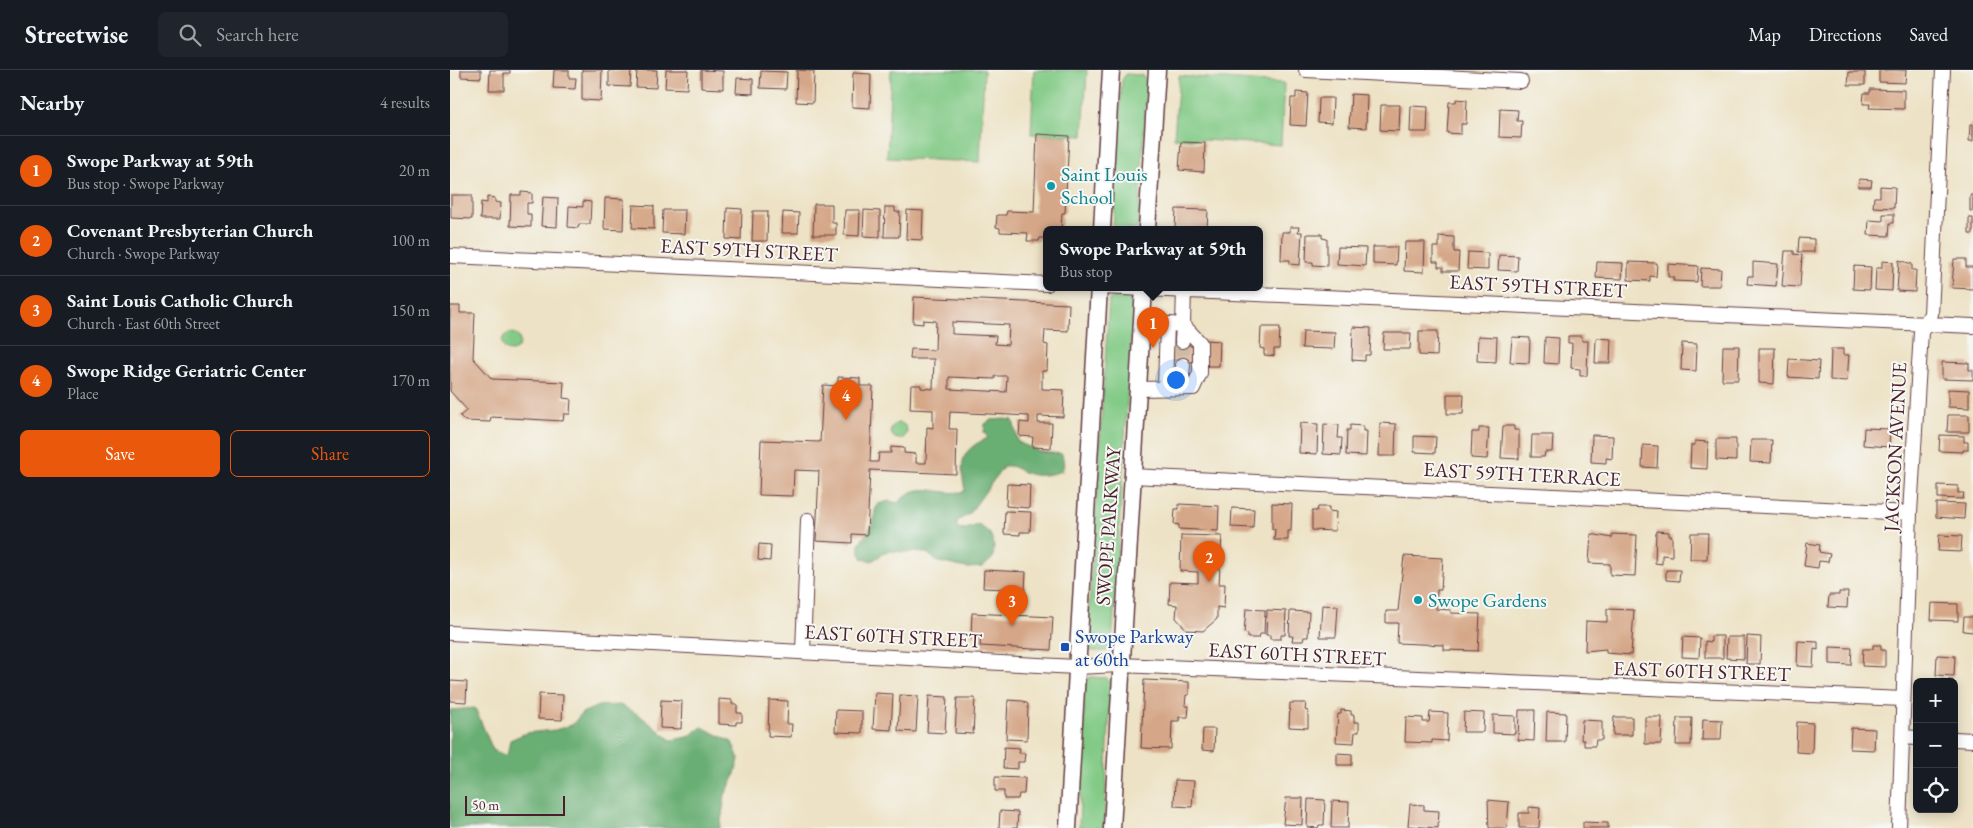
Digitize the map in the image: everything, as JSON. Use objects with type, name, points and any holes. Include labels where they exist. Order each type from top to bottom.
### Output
[{"type":"main road","points":[[1102,226],[1111,70]]},
{"type":"main road","points":[[1147,226],[1156,70]]},
{"type":"main road","name":"SWOPE PARKWAY","points":[[1068,828],[1076,667],[1100,291]]},
{"type":"main road","name":"SWOPE PARKWAY","points":[[1112,828],[1120,665],[1144,291]]},
{"type":"street","points":[[1306,70],[1521,81]]},
{"type":"street","name":"JACKSON AVENUE","points":[[1899,828],[1910,513],[1921,332],[1931,314],[1943,70]]},
{"type":"street","name":"EAST 59TH STREET","points":[[450,256],[1043,284]]},
{"type":"street","points":[[1182,342],[1184,291]]},
{"type":"street","name":"EAST 59TH STREET","points":[[1250,291],[1973,326]]},
{"type":"street","points":[[1138,388],[1193,388],[1200,373],[1200,343],[1183,325],[1142,322]]},
{"type":"street","points":[[1165,388],[1167,324]]},
{"type":"street","points":[[1181,388],[1183,365]]},
{"type":"street","name":"EAST 59TH TERRACE","points":[[1132,476],[1910,513]]},
{"type":"street","points":[[803,651],[808,520]]},
{"type":"street","name":"EAST 60TH STREET","points":[[450,633],[1076,667],[1120,665],[1903,699]]},
{"type":"street","points":[[1902,737],[1913,738]]},
{"type":"street","points":[[1958,739],[1973,740]]},
{"type":"green space","points":[[891,70],[984,70],[980,162],[887,158]]},
{"type":"green space","points":[[1034,70],[1087,70],[1083,136],[1031,134]]},
{"type":"green space","points":[[1126,74],[1142,75],[1147,85],[1138,226],[1113,226],[1122,80]]},
{"type":"green space","points":[[1179,76],[1284,83],[1281,145],[1174,138]]},
{"type":"green space","points":[[1116,296],[1131,298],[1133,308],[1112,646],[1107,651],[1091,651],[1087,640],[1109,300]]},
{"type":"green space","points":[[511,333],[517,336],[520,342],[517,348],[511,351],[505,348],[502,342],[505,336]]},
{"type":"green space","points":[[991,420],[1013,420],[1018,442],[1040,452],[1062,454],[1064,464],[1062,471],[1041,475],[1030,474],[1012,466],[1004,466],[969,514],[957,521],[957,528],[966,529],[978,525],[990,534],[994,547],[993,558],[983,567],[967,568],[938,562],[927,553],[887,551],[872,561],[863,559],[859,545],[872,524],[878,504],[889,501],[898,503],[906,495],[914,491],[965,491],[962,473],[964,458],[971,447],[988,438],[984,432],[985,424]]},
{"type":"green space","points":[[896,423],[902,423],[907,428],[905,437],[896,439],[891,434],[891,428]]},
{"type":"green space","points":[[1091,677],[1107,678],[1111,683],[1104,828],[1079,828],[1085,687],[1087,679]]},
{"type":"green space","points":[[620,705],[639,715],[671,740],[688,737],[702,727],[732,742],[739,759],[734,777],[725,795],[720,828],[450,828],[450,710],[475,708],[493,750],[507,756],[510,740],[526,733],[555,730],[572,725],[582,713],[598,706]]},
{"type":"building","points":[[461,70],[481,70],[481,78],[461,77]]},
{"type":"building","points":[[490,70],[510,70],[510,73],[504,73],[504,90],[489,90]]},
{"type":"building","points":[[554,70],[569,70],[569,78],[576,78],[575,89],[553,88]]},
{"type":"building","points":[[582,70],[602,70],[601,101],[582,100]]},
{"type":"building","points":[[609,70],[631,70],[630,87],[609,86]]},
{"type":"building","points":[[637,70],[657,70],[656,88],[636,87]]},
{"type":"building","points":[[666,70],[688,70],[687,89],[665,88]]},
{"type":"building","points":[[701,70],[723,71],[723,89],[701,88]]},
{"type":"building","points":[[797,70],[814,71],[813,103],[796,102]]},
{"type":"building","points":[[1879,70],[1906,70],[1905,83],[1879,82]]},
{"type":"building","points":[[761,71],[787,72],[786,89],[760,88]]},
{"type":"building","points":[[1849,72],[1865,72],[1865,85],[1848,85]]},
{"type":"building","points":[[853,73],[871,74],[870,108],[852,107]]},
{"type":"building","points":[[737,78],[753,79],[753,94],[736,93]]},
{"type":"building","points":[[1870,89],[1904,90],[1904,109],[1869,108],[1870,104],[1863,104],[1864,93],[1870,93]]},
{"type":"building","points":[[1296,92],[1308,93],[1306,126],[1290,125],[1291,98],[1296,98]]},
{"type":"building","points":[[1351,94],[1367,95],[1366,128],[1349,127]]},
{"type":"building","points":[[1319,98],[1333,98],[1332,123],[1318,122]]},
{"type":"building","points":[[1456,99],[1467,100],[1466,124],[1461,124],[1461,134],[1447,133],[1449,102],[1456,102]]},
{"type":"building","points":[[1381,105],[1400,105],[1399,131],[1380,130]]},
{"type":"building","points":[[1411,106],[1428,107],[1427,132],[1410,132]]},
{"type":"building","points":[[1500,109],[1518,110],[1517,121],[1522,121],[1521,138],[1499,137]]},
{"type":"building","points":[[1970,124],[1973,124],[1973,141],[1969,141]]},
{"type":"building","name":"Saint Louis School","points":[[1037,134],[1069,136],[1065,213],[1062,213],[1061,226],[1043,226],[1043,238],[1040,238],[1039,241],[1027,241],[1028,233],[1000,232],[1000,228],[996,227],[997,215],[1006,215],[1007,211],[1034,212]]},
{"type":"building","points":[[1181,142],[1205,143],[1204,172],[1179,170]]},
{"type":"building","points":[[1859,179],[1872,180],[1871,187],[1858,187]]},
{"type":"building","points":[[1880,186],[1895,187],[1894,208],[1873,207],[1874,197],[1880,197]]},
{"type":"building","points":[[521,192],[532,193],[532,203],[527,203],[527,214],[531,214],[531,227],[510,226],[511,195],[521,195]]},
{"type":"building","points":[[451,195],[472,195],[472,219],[451,218]]},
{"type":"building","points":[[1970,195],[1973,195],[1973,211],[1970,211]]},
{"type":"building","points":[[487,197],[495,198],[495,202],[501,203],[500,219],[480,219],[481,202],[487,203]]},
{"type":"building","points":[[543,197],[558,198],[557,227],[541,226]]},
{"type":"building","points":[[605,198],[624,199],[623,230],[604,229]]},
{"type":"building","points":[[583,201],[591,202],[590,224],[579,224],[578,228],[568,227],[569,206],[583,207]]},
{"type":"building","points":[[814,204],[832,204],[832,223],[836,223],[836,235],[813,235]]},
{"type":"building","points":[[633,205],[654,206],[654,229],[632,228]]},
{"type":"building","points":[[885,207],[895,207],[895,212],[900,212],[899,237],[884,237]]},
{"type":"building","points":[[727,208],[742,209],[741,240],[726,239]]},
{"type":"building","points":[[1176,209],[1208,210],[1207,226],[1175,226]]},
{"type":"building","points":[[663,210],[685,210],[684,234],[662,233]]},
{"type":"building","points":[[845,210],[860,210],[859,236],[844,235]]},
{"type":"building","points":[[864,210],[880,211],[880,237],[863,236]]},
{"type":"building","points":[[907,210],[923,211],[922,240],[906,239]]},
{"type":"building","points":[[753,211],[768,211],[767,241],[752,241]]},
{"type":"building","points":[[783,212],[799,213],[798,233],[782,233]]},
{"type":"building","points":[[1883,214],[1894,214],[1894,223],[1890,223],[1889,236],[1868,235],[1869,220],[1883,221]]},
{"type":"building","points":[[1969,218],[1973,218],[1973,234],[1969,234]]},
{"type":"building","points":[[1290,227],[1299,227],[1298,232],[1302,232],[1300,265],[1290,264],[1290,260],[1281,260],[1282,232],[1290,232]]},
{"type":"building","points":[[1307,234],[1322,234],[1322,238],[1327,239],[1327,266],[1313,265],[1313,262],[1306,262]]},
{"type":"building","points":[[1439,236],[1454,237],[1454,252],[1459,252],[1458,271],[1443,271],[1443,267],[1438,267],[1438,262],[1433,262],[1433,247],[1439,247]]},
{"type":"building","points":[[1799,238],[1814,239],[1814,252],[1798,252]]},
{"type":"building","points":[[1405,242],[1425,242],[1424,272],[1404,271]]},
{"type":"building","points":[[1338,247],[1366,248],[1365,266],[1337,264]]},
{"type":"building","points":[[1373,247],[1397,247],[1396,265],[1373,264]]},
{"type":"building","points":[[1785,251],[1794,251],[1794,254],[1802,255],[1800,287],[1782,286]]},
{"type":"building","points":[[1468,252],[1488,253],[1488,270],[1467,269]]},
{"type":"building","points":[[1499,255],[1518,256],[1517,271],[1498,270]]},
{"type":"building","points":[[1954,259],[1966,259],[1966,267],[1973,267],[1973,289],[1952,288]]},
{"type":"building","points":[[1899,260],[1912,264],[1912,270],[1916,270],[1915,292],[1897,291]]},
{"type":"building","points":[[1882,261],[1893,262],[1892,291],[1875,290],[1876,268],[1882,268]]},
{"type":"building","points":[[1597,262],[1623,263],[1622,279],[1596,278]]},
{"type":"building","points":[[1628,262],[1657,263],[1656,277],[1650,276],[1650,281],[1628,280]]},
{"type":"building","points":[[1753,262],[1778,264],[1776,286],[1747,284],[1748,276],[1753,276]]},
{"type":"building","points":[[1668,264],[1698,266],[1697,282],[1673,281],[1674,277],[1668,277]]},
{"type":"building","points":[[1854,266],[1871,267],[1870,290],[1853,289]]},
{"type":"building","points":[[1701,268],[1721,269],[1720,286],[1700,286]]},
{"type":"building","points":[[914,297],[1069,304],[1068,331],[1045,330],[1044,344],[1048,345],[1047,371],[1042,371],[1042,389],[1064,390],[1063,417],[1038,416],[1038,423],[1052,423],[1051,448],[1032,447],[1033,437],[1019,436],[1020,422],[1029,423],[1029,416],[950,412],[949,429],[957,429],[956,474],[870,470],[867,535],[852,534],[852,543],[816,541],[819,471],[794,470],[793,496],[759,495],[761,440],[820,442],[823,385],[838,386],[838,377],[860,378],[860,386],[873,386],[870,462],[878,462],[879,453],[891,453],[891,447],[904,448],[904,453],[916,454],[916,463],[926,463],[927,427],[933,428],[933,410],[910,409],[911,385],[921,385],[921,388],[933,389],[934,359],[910,359],[911,349],[935,350],[936,321],[923,320],[923,324],[913,323]],"holes":[[[952,322],[1009,325],[1008,345],[995,344],[996,336],[952,334]],[[995,376],[1007,376],[1006,392],[949,389],[949,377],[995,379]]]},
{"type":"building","points":[[450,306],[460,306],[460,313],[475,313],[473,358],[492,379],[564,382],[563,398],[571,399],[570,414],[564,414],[563,421],[491,417],[490,422],[465,421],[460,416],[467,410],[450,391]]},
{"type":"building","points":[[1261,327],[1280,327],[1279,349],[1274,349],[1274,356],[1264,355],[1264,349],[1260,348]]},
{"type":"building","points":[[1353,327],[1371,328],[1370,355],[1365,355],[1365,361],[1352,360]]},
{"type":"building","points":[[1303,331],[1335,332],[1334,349],[1302,348]]},
{"type":"building","points":[[1419,331],[1438,331],[1437,356],[1419,355]]},
{"type":"building","points":[[1384,333],[1411,333],[1410,349],[1383,349]]},
{"type":"building","points":[[1478,336],[1497,337],[1496,362],[1477,361]]},
{"type":"building","points":[[1568,336],[1582,336],[1582,341],[1588,341],[1587,376],[1580,376],[1580,369],[1571,368],[1572,343],[1568,343]]},
{"type":"building","points":[[1170,337],[1176,337],[1199,351],[1198,359],[1174,369],[1168,368]]},
{"type":"building","points":[[1512,337],[1530,338],[1529,363],[1510,362]]},
{"type":"building","points":[[1545,337],[1559,338],[1558,364],[1544,363]]},
{"type":"building","points":[[1596,338],[1611,339],[1610,363],[1595,363]]},
{"type":"building","points":[[1204,340],[1220,341],[1219,366],[1203,366]]},
{"type":"building","points":[[1682,343],[1697,344],[1696,371],[1681,370]]},
{"type":"building","points":[[1723,346],[1739,346],[1738,380],[1722,380]]},
{"type":"building","points":[[1759,348],[1775,348],[1774,384],[1759,383]]},
{"type":"building","points":[[1831,349],[1843,349],[1843,355],[1849,355],[1847,381],[1830,380]]},
{"type":"building","points":[[1789,359],[1819,361],[1818,379],[1788,377]]},
{"type":"building","points":[[1942,362],[1969,363],[1969,370],[1973,370],[1973,380],[1942,379]]},
{"type":"building","points":[[1948,389],[1969,390],[1969,408],[1948,407]]},
{"type":"building","points":[[1447,394],[1464,394],[1463,414],[1447,414]]},
{"type":"building","points":[[1948,415],[1969,415],[1969,432],[1947,432]]},
{"type":"building","points":[[1300,423],[1318,424],[1317,454],[1299,453]]},
{"type":"building","points":[[1380,423],[1396,424],[1395,456],[1379,456]]},
{"type":"building","points":[[1324,424],[1339,425],[1338,438],[1342,438],[1341,455],[1323,454]]},
{"type":"building","points":[[1350,425],[1363,426],[1363,431],[1367,431],[1366,456],[1346,455],[1347,430],[1350,430]]},
{"type":"building","points":[[1503,426],[1514,426],[1514,430],[1519,430],[1519,459],[1501,458]]},
{"type":"building","points":[[1479,428],[1489,428],[1487,459],[1471,458],[1472,432],[1479,432]]},
{"type":"building","points":[[1864,428],[1890,429],[1889,447],[1863,445]]},
{"type":"building","points":[[1532,435],[1553,435],[1552,452],[1545,452],[1544,457],[1531,457]]},
{"type":"building","points":[[1592,435],[1613,436],[1612,459],[1606,458],[1606,463],[1591,462]]},
{"type":"building","points":[[1940,435],[1964,436],[1964,442],[1968,442],[1968,450],[1963,450],[1963,452],[1939,451]]},
{"type":"building","points":[[1414,436],[1436,437],[1435,453],[1414,452]]},
{"type":"building","points":[[1716,439],[1736,439],[1736,461],[1716,460]]},
{"type":"building","points":[[1751,440],[1772,440],[1771,463],[1750,462]]},
{"type":"building","points":[[1695,441],[1708,442],[1707,469],[1690,468],[1691,445],[1695,445]]},
{"type":"building","points":[[1643,445],[1658,446],[1657,468],[1642,467]]},
{"type":"building","points":[[1007,484],[1030,485],[1029,508],[1006,506]]},
{"type":"building","points":[[1938,485],[1958,486],[1958,493],[1964,493],[1963,499],[1938,498]]},
{"type":"building","points":[[1272,503],[1292,504],[1291,531],[1288,531],[1288,540],[1274,540],[1275,529],[1272,529]]},
{"type":"building","points":[[1936,503],[1965,504],[1964,519],[1936,517]]},
{"type":"building","points":[[1179,504],[1219,506],[1218,531],[1179,529],[1179,525],[1174,524],[1175,509],[1179,509]]},
{"type":"building","points":[[1318,507],[1329,507],[1329,511],[1336,512],[1335,531],[1312,530],[1312,511],[1317,511]]},
{"type":"building","points":[[1232,508],[1254,509],[1253,528],[1231,527]]},
{"type":"building","points":[[1005,511],[1031,512],[1030,532],[1020,532],[1020,535],[1004,534]]},
{"type":"building","points":[[1656,531],[1669,532],[1669,536],[1672,536],[1672,556],[1662,555],[1662,564],[1655,563]]},
{"type":"building","points":[[1691,533],[1708,533],[1707,559],[1690,559]]},
{"type":"building","points":[[1591,534],[1612,538],[1612,534],[1637,535],[1635,576],[1610,575],[1610,564],[1589,563]]},
{"type":"building","points":[[1181,535],[1222,536],[1219,584],[1225,584],[1224,608],[1217,607],[1217,619],[1203,631],[1187,630],[1176,618],[1177,605],[1169,604],[1170,582],[1198,583],[1198,572],[1180,571]]},
{"type":"building","points":[[1939,535],[1962,536],[1961,552],[1938,551]]},
{"type":"building","points":[[1807,543],[1820,545],[1819,552],[1830,554],[1828,562],[1819,561],[1818,568],[1804,566]]},
{"type":"building","points":[[759,544],[771,545],[770,561],[758,560]]},
{"type":"building","name":"Swope Gardens","points":[[1404,556],[1443,558],[1441,590],[1437,590],[1436,609],[1451,610],[1451,613],[1480,614],[1478,651],[1444,650],[1444,645],[1397,643],[1398,623],[1386,623],[1386,611],[1398,611]]},
{"type":"building","points":[[984,570],[1026,572],[1025,590],[1019,590],[1019,603],[1006,603],[1006,589],[983,588]]},
{"type":"building","points":[[1666,570],[1680,570],[1679,581],[1666,580]]},
{"type":"building","points":[[1839,592],[1848,592],[1847,608],[1828,607],[1829,595],[1839,595]]},
{"type":"building","points":[[1932,603],[1958,604],[1958,621],[1931,620]]},
{"type":"building","points":[[1322,605],[1338,606],[1336,637],[1320,637]]},
{"type":"building","points":[[1246,609],[1265,610],[1264,634],[1260,634],[1259,638],[1248,638],[1248,634],[1244,633]]},
{"type":"building","points":[[1607,609],[1634,610],[1631,655],[1606,653],[1606,649],[1585,651],[1586,621],[1607,622]]},
{"type":"building","points":[[1267,610],[1286,611],[1285,635],[1281,635],[1281,639],[1270,639],[1270,635],[1266,635]]},
{"type":"building","points":[[1290,611],[1309,612],[1308,637],[1304,637],[1303,641],[1292,641],[1293,636],[1289,636]]},
{"type":"building","points":[[972,613],[1053,617],[1051,650],[980,646],[981,636],[971,635]]},
{"type":"building","points":[[1964,617],[1973,617],[1973,632],[1963,631]]},
{"type":"building","points":[[1711,636],[1723,636],[1723,658],[1705,658],[1705,641],[1711,642]]},
{"type":"building","points":[[1747,636],[1761,637],[1760,664],[1746,664]]},
{"type":"building","points":[[1683,637],[1700,638],[1699,658],[1682,657]]},
{"type":"building","points":[[1727,637],[1744,637],[1744,659],[1726,658]]},
{"type":"building","points":[[1798,641],[1818,642],[1818,650],[1814,649],[1813,667],[1797,666]]},
{"type":"building","points":[[1873,645],[1881,645],[1881,650],[1885,650],[1885,667],[1862,666],[1863,649],[1873,649]]},
{"type":"building","points":[[1830,647],[1852,648],[1851,665],[1830,664]]},
{"type":"building","points":[[1937,655],[1955,656],[1954,676],[1936,675]]},
{"type":"building","points":[[1144,680],[1189,682],[1189,695],[1186,695],[1185,706],[1189,706],[1188,717],[1179,717],[1179,721],[1172,721],[1171,749],[1141,748]]},
{"type":"building","points":[[450,681],[467,682],[466,702],[450,701]]},
{"type":"building","points":[[875,693],[893,694],[891,730],[873,729]]},
{"type":"building","points":[[539,694],[563,695],[562,720],[538,719]]},
{"type":"building","points":[[900,695],[918,696],[916,732],[898,731]]},
{"type":"building","points":[[929,696],[947,697],[945,733],[927,732]]},
{"type":"building","points":[[957,698],[975,698],[973,734],[955,733]]},
{"type":"building","points":[[719,699],[732,700],[732,704],[737,704],[737,713],[742,713],[742,722],[736,722],[736,725],[719,724]]},
{"type":"building","points":[[661,700],[682,701],[681,729],[660,728]]},
{"type":"building","points":[[769,700],[788,701],[787,724],[792,724],[791,737],[768,736]]},
{"type":"building","points":[[1008,700],[1023,701],[1028,704],[1027,740],[1006,739]]},
{"type":"building","points":[[1290,703],[1306,703],[1305,710],[1308,711],[1308,728],[1289,727]]},
{"type":"building","points":[[836,710],[862,711],[862,733],[835,732]]},
{"type":"building","points":[[1341,710],[1351,711],[1351,715],[1354,715],[1354,722],[1359,722],[1359,732],[1355,732],[1354,743],[1336,742],[1338,714],[1341,714]]},
{"type":"building","points":[[1519,710],[1535,710],[1534,741],[1518,740]]},
{"type":"building","points":[[1430,712],[1448,713],[1447,741],[1432,740],[1432,743],[1405,742],[1406,717],[1423,718],[1423,722],[1429,722]]},
{"type":"building","points":[[1464,712],[1484,713],[1483,732],[1463,732]]},
{"type":"building","points":[[1547,712],[1566,713],[1565,742],[1546,742]]},
{"type":"building","points":[[1493,715],[1515,716],[1515,734],[1493,733]]},
{"type":"building","points":[[1614,717],[1632,717],[1632,735],[1613,735]]},
{"type":"building","points":[[1645,717],[1662,717],[1661,744],[1645,744]]},
{"type":"building","points":[[1677,718],[1692,718],[1691,745],[1676,745]]},
{"type":"building","points":[[1703,719],[1722,720],[1721,740],[1702,740]]},
{"type":"building","points":[[1582,720],[1602,721],[1602,740],[1596,740],[1595,746],[1584,746],[1584,740],[1581,740]]},
{"type":"building","points":[[1797,722],[1813,723],[1812,753],[1796,752]]},
{"type":"building","points":[[1851,728],[1875,729],[1874,750],[1850,749]]},
{"type":"building","points":[[1203,729],[1215,729],[1214,751],[1202,750]]},
{"type":"building","points":[[1004,747],[1020,748],[1019,753],[1025,753],[1024,762],[1018,762],[1018,769],[1003,768]]},
{"type":"building","points":[[1337,753],[1352,754],[1352,765],[1337,765]]},
{"type":"building","points":[[995,777],[1025,778],[1024,794],[1019,794],[1018,799],[1004,799],[1004,791],[995,791]]},
{"type":"building","points":[[1175,780],[1194,781],[1192,807],[1174,806]]},
{"type":"building","points":[[1286,798],[1303,798],[1302,825],[1283,824]]},
{"type":"building","points":[[1308,799],[1325,800],[1324,825],[1319,825],[1318,828],[1307,827]]},
{"type":"building","points":[[1488,800],[1509,802],[1507,828],[1489,828]]},
{"type":"building","points":[[1332,801],[1349,802],[1348,828],[1331,828]]},
{"type":"building","points":[[1410,804],[1424,805],[1424,810],[1439,811],[1438,828],[1408,826]]},
{"type":"building","points":[[1529,807],[1540,808],[1539,828],[1519,828],[1519,813],[1529,813]]},
{"type":"building","points":[[1000,811],[1018,812],[1017,828],[999,828]]},
{"type":"building","points":[[1583,822],[1608,823],[1608,828],[1583,828]]},
{"type":"tunnel","points":[[1182,341],[1183,365]]},
{"type":"place","name":"Saint Louis School","points":[[1051,186]]},
{"type":"place","name":"Swope Parkway at 59th","points":[[1153,348]]},
{"type":"place","name":"Swope Ridge Geriatric Center","points":[[846,420]]},
{"type":"place","name":"Covenant Presbyterian Church","points":[[1209,582]]},
{"type":"place","name":"Swope Gardens","points":[[1418,600]]},
{"type":"place","name":"Saint Louis Catholic Church","points":[[1012,626]]},
{"type":"place","name":"Swope Parkway at 60th","points":[[1065,647]]}]
